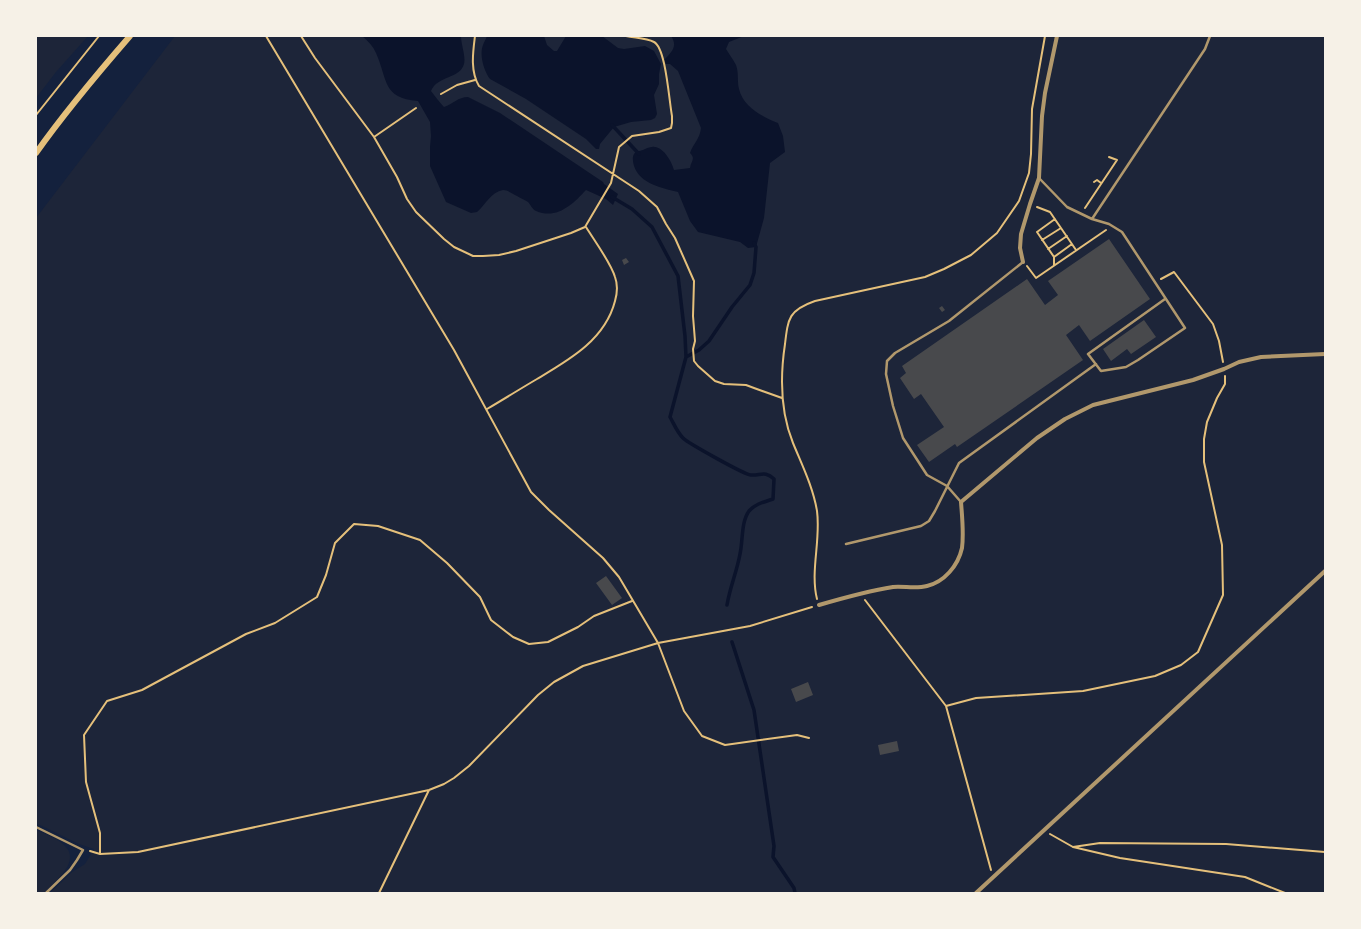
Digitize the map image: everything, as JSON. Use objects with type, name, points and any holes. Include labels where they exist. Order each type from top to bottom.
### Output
[{"type":"main road","points":[[36,153],[58,123],[130,36]]},
{"type":"street","points":[[1023,262],[1020,248],[1021,234],[1040,178],[1044,101],[1057,36]]},
{"type":"street","points":[[819,605],[860,594],[899,587],[925,587],[937,583],[947,575],[956,562],[962,548],[961,502],[1037,438],[1065,419],[1093,405],[1193,380],[1239,362],[1261,356],[1325,354]]},
{"type":"street","points":[[976,893],[1325,571]]},
{"type":"lane","points":[[1092,219],[1205,49],[1210,36]]},
{"type":"lane","points":[[1040,178],[1067,207],[1092,219],[1112,226],[1122,232],[1154,282],[1166,299],[1185,328],[1138,360],[1126,366],[1101,371],[1088,354],[1166,299]]},
{"type":"lane","points":[[961,502],[947,486],[927,475],[903,438],[891,399],[886,374],[887,361],[895,352],[949,321],[1023,262]]},
{"type":"lane","points":[[846,544],[921,526],[929,521],[936,511],[959,463],[1096,364]]},
{"type":"lane","points":[[36,827],[83,850],[70,870],[46,893]]},
{"type":"path","points":[[36,115],[99,36]]},
{"type":"path","points":[[266,36],[454,350],[532,492],[549,510],[603,558],[619,577],[658,643],[684,711],[702,736],[725,746],[797,735],[809,738]]},
{"type":"path","points":[[301,36],[315,58],[374,137],[397,177],[407,200],[416,212],[444,240],[454,247],[473,256],[499,255],[516,251],[585,227],[611,183],[619,147],[632,136],[671,128],[672,123],[665,65],[658,45],[654,42],[626,36]]},
{"type":"path","points":[[475,36],[473,51],[475,79],[479,86],[546,128],[639,190],[657,207],[675,238],[694,281],[693,316],[695,341],[692,349],[694,361],[698,366],[715,381],[724,384],[754,388],[782,398]]},
{"type":"path","points":[[83,850],[100,854],[138,852],[429,790],[449,781],[469,766],[538,695],[554,682],[583,666],[658,643],[750,626],[819,605],[815,580],[818,529],[817,512],[806,473],[792,441],[782,398],[781,366],[787,326],[790,317],[796,310],[815,301],[925,277],[971,255],[997,233],[1019,200],[1029,173],[1032,109],[1045,36]]},
{"type":"path","points":[[441,94],[457,85],[475,79]]},
{"type":"path","points":[[374,137],[416,108]]},
{"type":"path","points":[[1081,214],[1117,160],[1109,157]]},
{"type":"path","points":[[1094,182],[1097,180],[1101,183]]},
{"type":"path","points":[[1019,200],[1050,212],[1076,250]]},
{"type":"path","points":[[1054,265],[1054,257],[1037,232],[1055,219]]},
{"type":"path","points":[[1023,262],[1036,278],[1112,226]]},
{"type":"path","points":[[487,409],[576,355],[598,334],[607,322],[613,310],[616,297],[616,277],[585,227]]},
{"type":"path","points":[[1042,240],[1061,228]]},
{"type":"path","points":[[1048,249],[1067,236]]},
{"type":"path","points":[[1054,257],[1072,244]]},
{"type":"path","points":[[946,706],[976,698],[1083,692],[1155,676],[1181,665],[1198,652],[1223,595],[1222,545],[1204,462],[1204,439],[1207,422],[1217,398],[1226,384],[1219,341],[1213,324],[1174,272],[1154,282]]},
{"type":"path","points":[[100,854],[100,833],[86,782],[84,735],[107,701],[142,690],[246,634],[275,623],[317,597],[326,575],[335,543],[354,524],[378,526],[420,540],[447,563],[480,596],[492,620],[513,637],[529,644],[548,642],[578,627],[594,616],[633,600]]},
{"type":"path","points":[[860,594],[946,706],[993,877]]},
{"type":"path","points":[[379,893],[429,790]]},
{"type":"path","points":[[1044,830],[1073,847],[1120,858],[1245,877],[1285,893]]},
{"type":"path","points":[[1073,847],[1106,843],[1226,844],[1325,852]]},
{"type":"shaded area","points":[[36,36],[88,36],[56,72],[36,98]]},
{"type":"shaded area","points":[[175,36],[1325,36],[1325,893],[50,893],[72,872],[85,864],[94,849],[79,844],[36,823],[36,218]]},
{"type":"shaded area","points":[[362,36],[461,36],[464,58],[462,69],[454,75],[443,79],[434,86],[431,91],[442,105],[444,107],[461,98],[468,97],[500,113],[603,182],[618,194],[613,205],[606,199],[586,190],[564,209],[551,213],[536,211],[528,202],[505,190],[495,193],[477,212],[471,213],[446,202],[430,166],[430,122],[418,101],[406,99],[392,92],[385,79],[375,50]]},
{"type":"shaded area","points":[[487,36],[544,36],[547,45],[554,51],[557,51],[566,36],[602,36],[618,48],[624,49],[645,46],[654,51],[661,64],[659,84],[654,95],[657,114],[655,118],[651,120],[631,122],[614,127],[600,144],[599,149],[596,149],[586,139],[526,99],[490,79],[484,67],[482,58],[483,44]]},
{"type":"shaded area","points":[[671,36],[744,36],[729,42],[726,49],[736,65],[738,86],[741,95],[754,110],[766,118],[778,123],[783,136],[785,152],[770,163],[764,218],[756,247],[748,248],[740,242],[698,232],[690,221],[678,192],[659,187],[646,181],[637,172],[634,166],[633,155],[651,147],[658,148],[664,153],[669,159],[674,170],[690,168],[693,160],[690,153],[701,128],[678,71],[670,64],[666,64],[664,60],[672,52],[674,46]]},
{"type":"shaded area","points":[[36,830],[51,836],[64,845],[69,851],[70,858],[60,877],[44,893],[36,893]]},
{"type":"building","points":[[1109,239],[1150,299],[1090,341],[1079,325],[1066,335],[1083,360],[957,447],[955,444],[929,462],[917,445],[944,427],[921,394],[914,399],[900,378],[906,373],[902,366],[1027,279],[1045,305],[1058,295],[1048,281]]},
{"type":"building","points":[[626,258],[629,262],[624,265],[622,260]]},
{"type":"building","points":[[942,306],[945,310],[942,312],[939,308]]},
{"type":"building","points":[[1144,320],[1156,337],[1131,354],[1127,349],[1111,361],[1103,349]]},
{"type":"building","points":[[606,576],[622,598],[612,605],[596,583]]},
{"type":"building","points":[[808,682],[813,695],[796,702],[791,689]]},
{"type":"building","points":[[897,741],[899,751],[880,755],[878,745]]},
{"type":"waterway","points":[[612,125],[639,154]]},
{"type":"waterway","points":[[612,197],[632,209],[652,227],[678,276],[686,357],[670,417],[676,428],[681,436],[687,441],[728,465],[747,474],[765,474],[774,479],[773,499],[754,507],[746,515],[743,526],[739,560],[727,605]]},
{"type":"waterway","points":[[686,357],[699,350],[709,341],[732,307],[750,285],[754,273],[756,247],[754,243]]},
{"type":"waterway","points":[[732,642],[754,710],[774,846],[773,857],[794,888],[795,893]]}]
